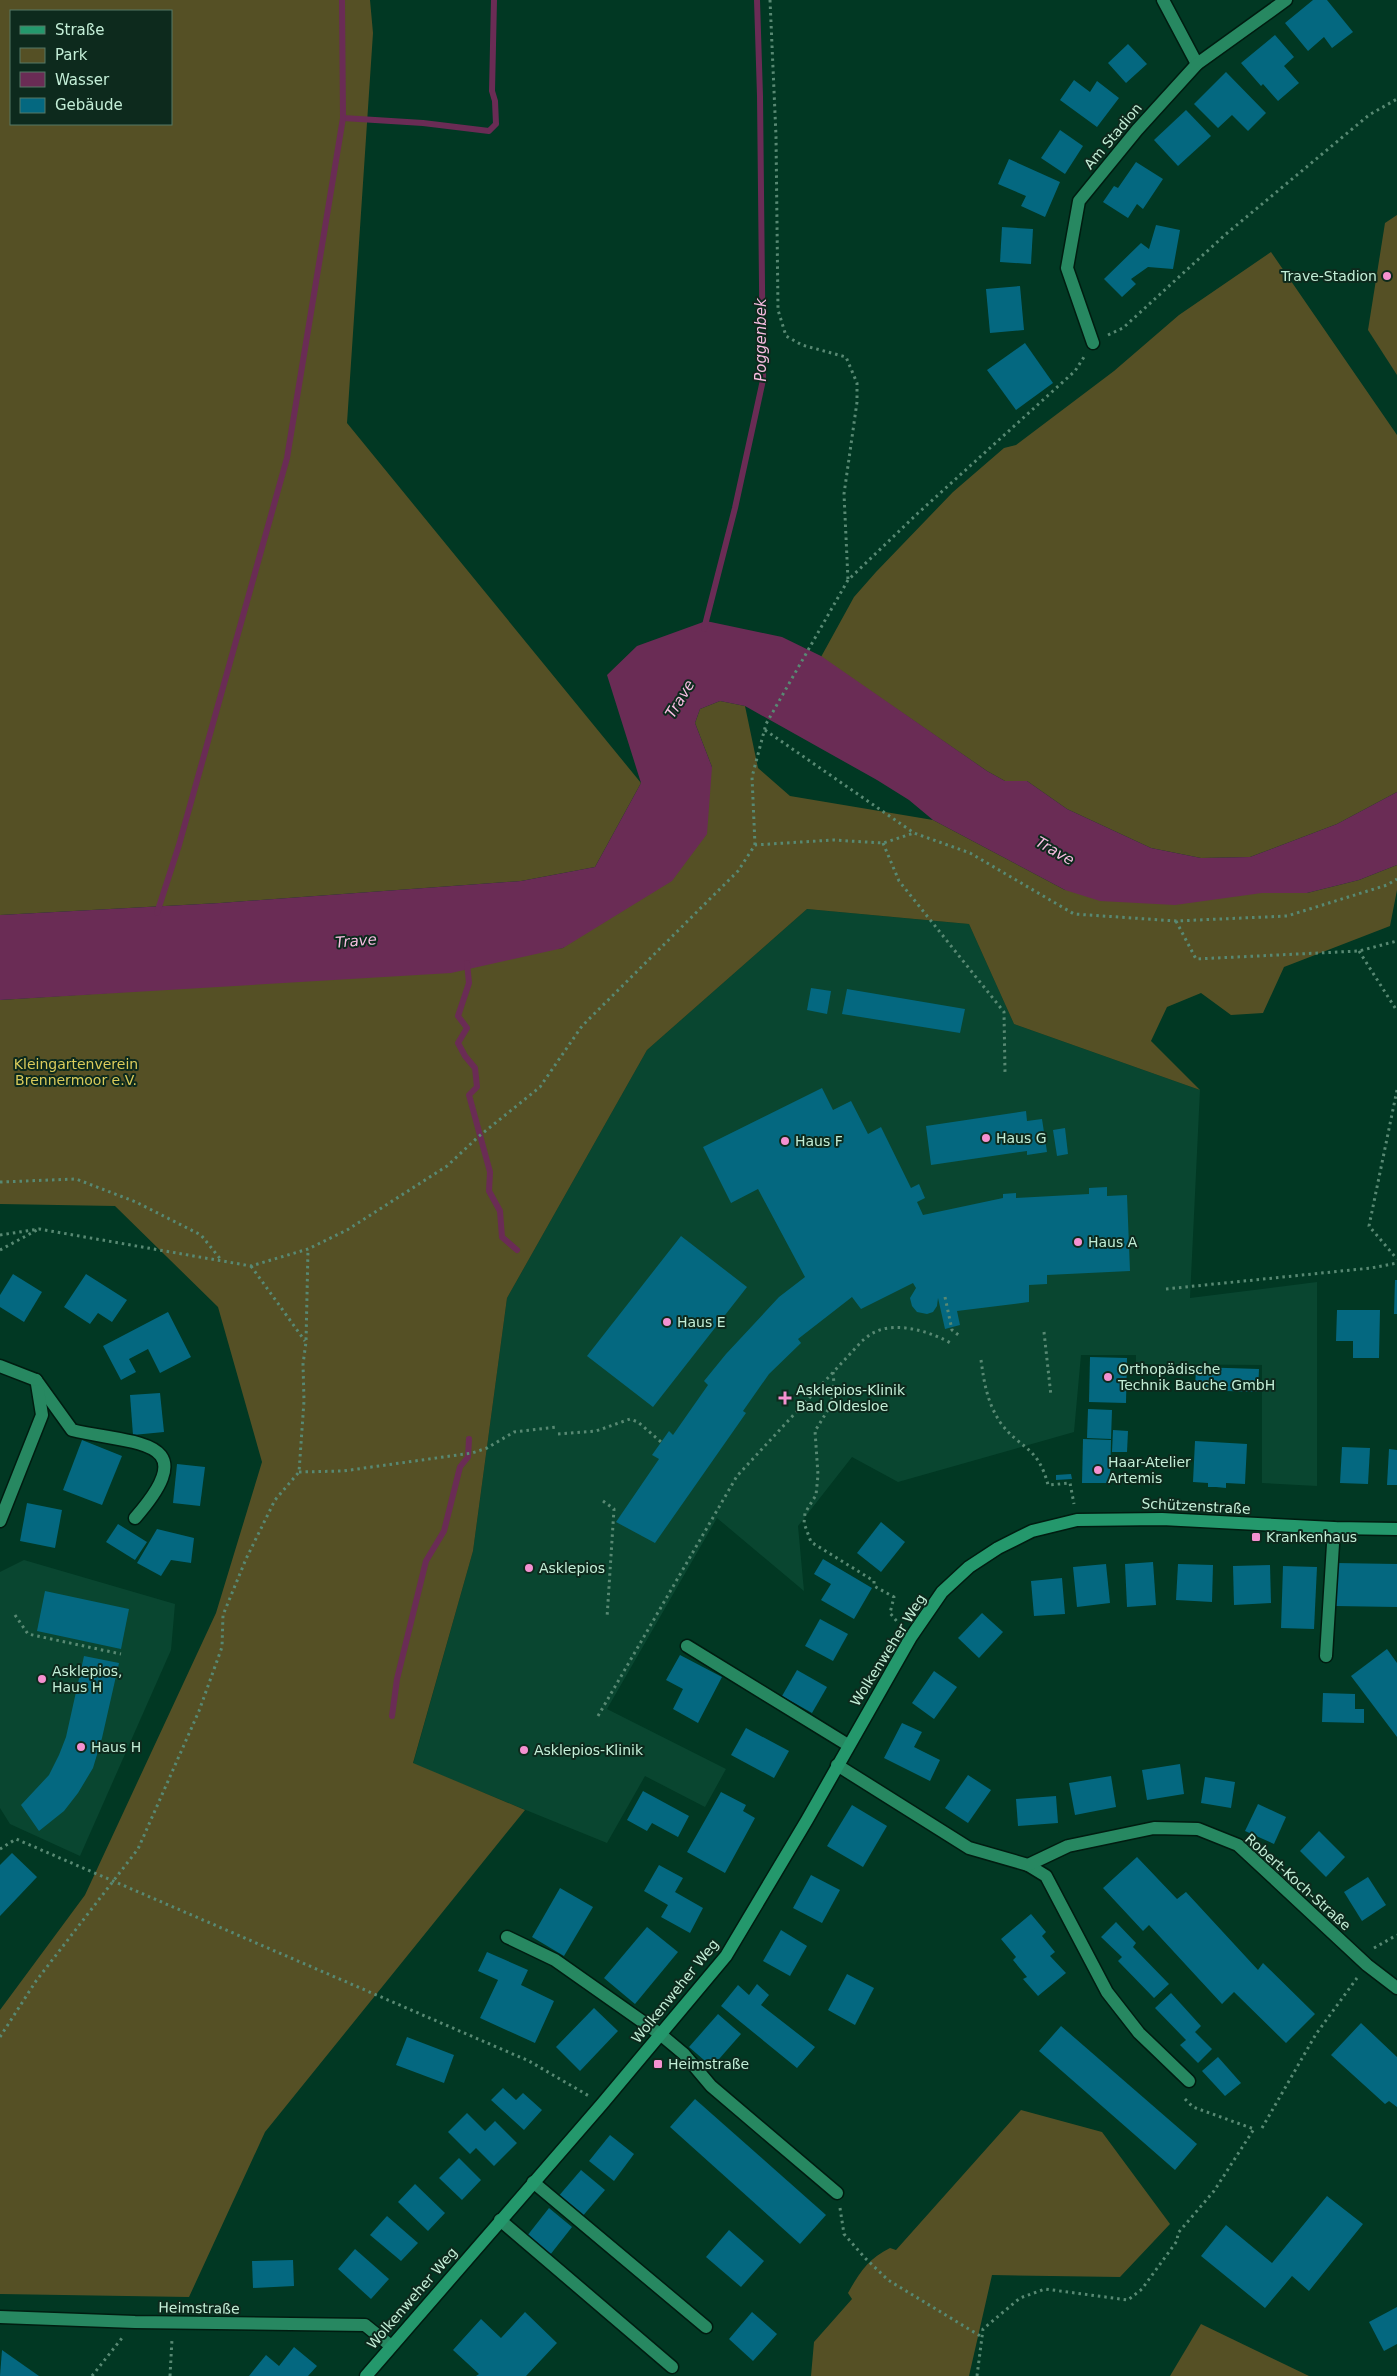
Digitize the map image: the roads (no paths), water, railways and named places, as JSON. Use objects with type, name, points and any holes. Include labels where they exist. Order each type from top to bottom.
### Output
[{"type":"street","points":[[1163,0],[1197,64]]},
{"type":"street","name":"Am Stadion","points":[[1093,342],[1067,268],[1079,202],[1137,130],[1197,64],[1286,0]]},
{"type":"street","points":[[0,1366],[36,1380],[72,1430],[148,1445],[159,1453],[163,1460],[165,1473],[149,1503],[135,1518]]},
{"type":"street","points":[[0,1521],[42,1415],[36,1380]]},
{"type":"street","name":"Schützenstraße","points":[[998,1548],[1032,1531],[1077,1520],[1162,1518],[1334,1528],[1397,1529]]},
{"type":"street","points":[[1326,1656],[1334,1528]]},
{"type":"street","name":"Wolkenweher Weg","points":[[366,2376],[602,2104],[726,1956],[911,1638],[942,1592],[969,1567],[998,1548]]},
{"type":"street","points":[[687,1646],[848,1745]]},
{"type":"street","points":[[837,1766],[969,1848],[1028,1865],[1046,1876],[1107,1992],[1139,2033],[1189,2082]]},
{"type":"street","name":"Robert-Koch-Straße","points":[[1028,1865],[1068,1846],[1154,1828],[1198,1829],[1238,1845],[1362,1961],[1397,1988]]},
{"type":"street","points":[[507,1937],[555,1960],[660,2034],[684,2054],[711,2086],[837,2193]]},
{"type":"street","points":[[533,2182],[706,2327]]},
{"type":"street","points":[[500,2220],[672,2367]]},
{"type":"street","name":"Heimstraße","points":[[0,2317],[135,2322],[364,2325],[391,2346]]},
{"type":"water","name":"Trave","points":[[706,621],[782,637],[821,656],[987,771],[1005,781],[1027,781],[1067,809],[1151,848],[1201,858],[1250,857],[1337,824],[1397,792],[1397,865],[1359,880],[1307,893],[1262,893],[1175,905],[1100,901],[1065,890],[933,820],[909,800],[877,780],[745,706],[720,701],[700,709],[695,723],[712,767],[707,834],[672,881],[563,948],[451,973],[0,1000],[0,915],[220,903],[521,881],[595,867],[641,783],[607,675],[637,646]]},
{"type":"waterway","points":[[157,913],[179,845],[287,458],[343,118],[342,0]]},
{"type":"waterway","points":[[343,118],[423,123],[489,131],[496,124],[495,101],[492,91],[494,0]]},
{"type":"waterway","name":"Poggenbek","points":[[704,629],[735,508],[763,380],[757,0]]},
{"type":"waterway","points":[[467,963],[469,983],[458,1016],[467,1028],[458,1043],[465,1056],[475,1068],[477,1087],[469,1095],[490,1172],[489,1191],[500,1211],[502,1237],[517,1250]]},
{"type":"waterway","points":[[392,1716],[397,1679],[426,1561],[444,1531],[460,1467],[468,1457],[469,1439]]},
{"type":"place","name":"Trave-Stadion","points":[[1387,276]]},
{"type":"place","name":"Haus G","points":[[986,1138]]},
{"type":"place","name":"Haus F","points":[[785,1141]]},
{"type":"place","name":"Haus A","points":[[1078,1242]]},
{"type":"place","name":"Haus E","points":[[667,1322]]},
{"type":"place","name":"Orthopädische Technik Bauche GmbH","points":[[1108,1377]]},
{"type":"place","name":"Asklepios-Klinik Bad Oldesloe","points":[[785,1398]]},
{"type":"place","name":"Haar-Atelier Artemis","points":[[1098,1470]]},
{"type":"place","name":"Krankenhaus","points":[[1256,1537]]},
{"type":"place","name":"Asklepios","points":[[529,1568]]},
{"type":"place","name":"Asklepios, Haus H","points":[[42,1679]]},
{"type":"place","name":"Haus H","points":[[81,1747]]},
{"type":"place","name":"Asklepios-Klinik","points":[[524,1750]]},
{"type":"place","name":"Heimstraße","points":[[658,2064]]},
{"type":"park label","name":"Kleingartenverein Brennermoor e.V.","points":[[76,1072]]}]
